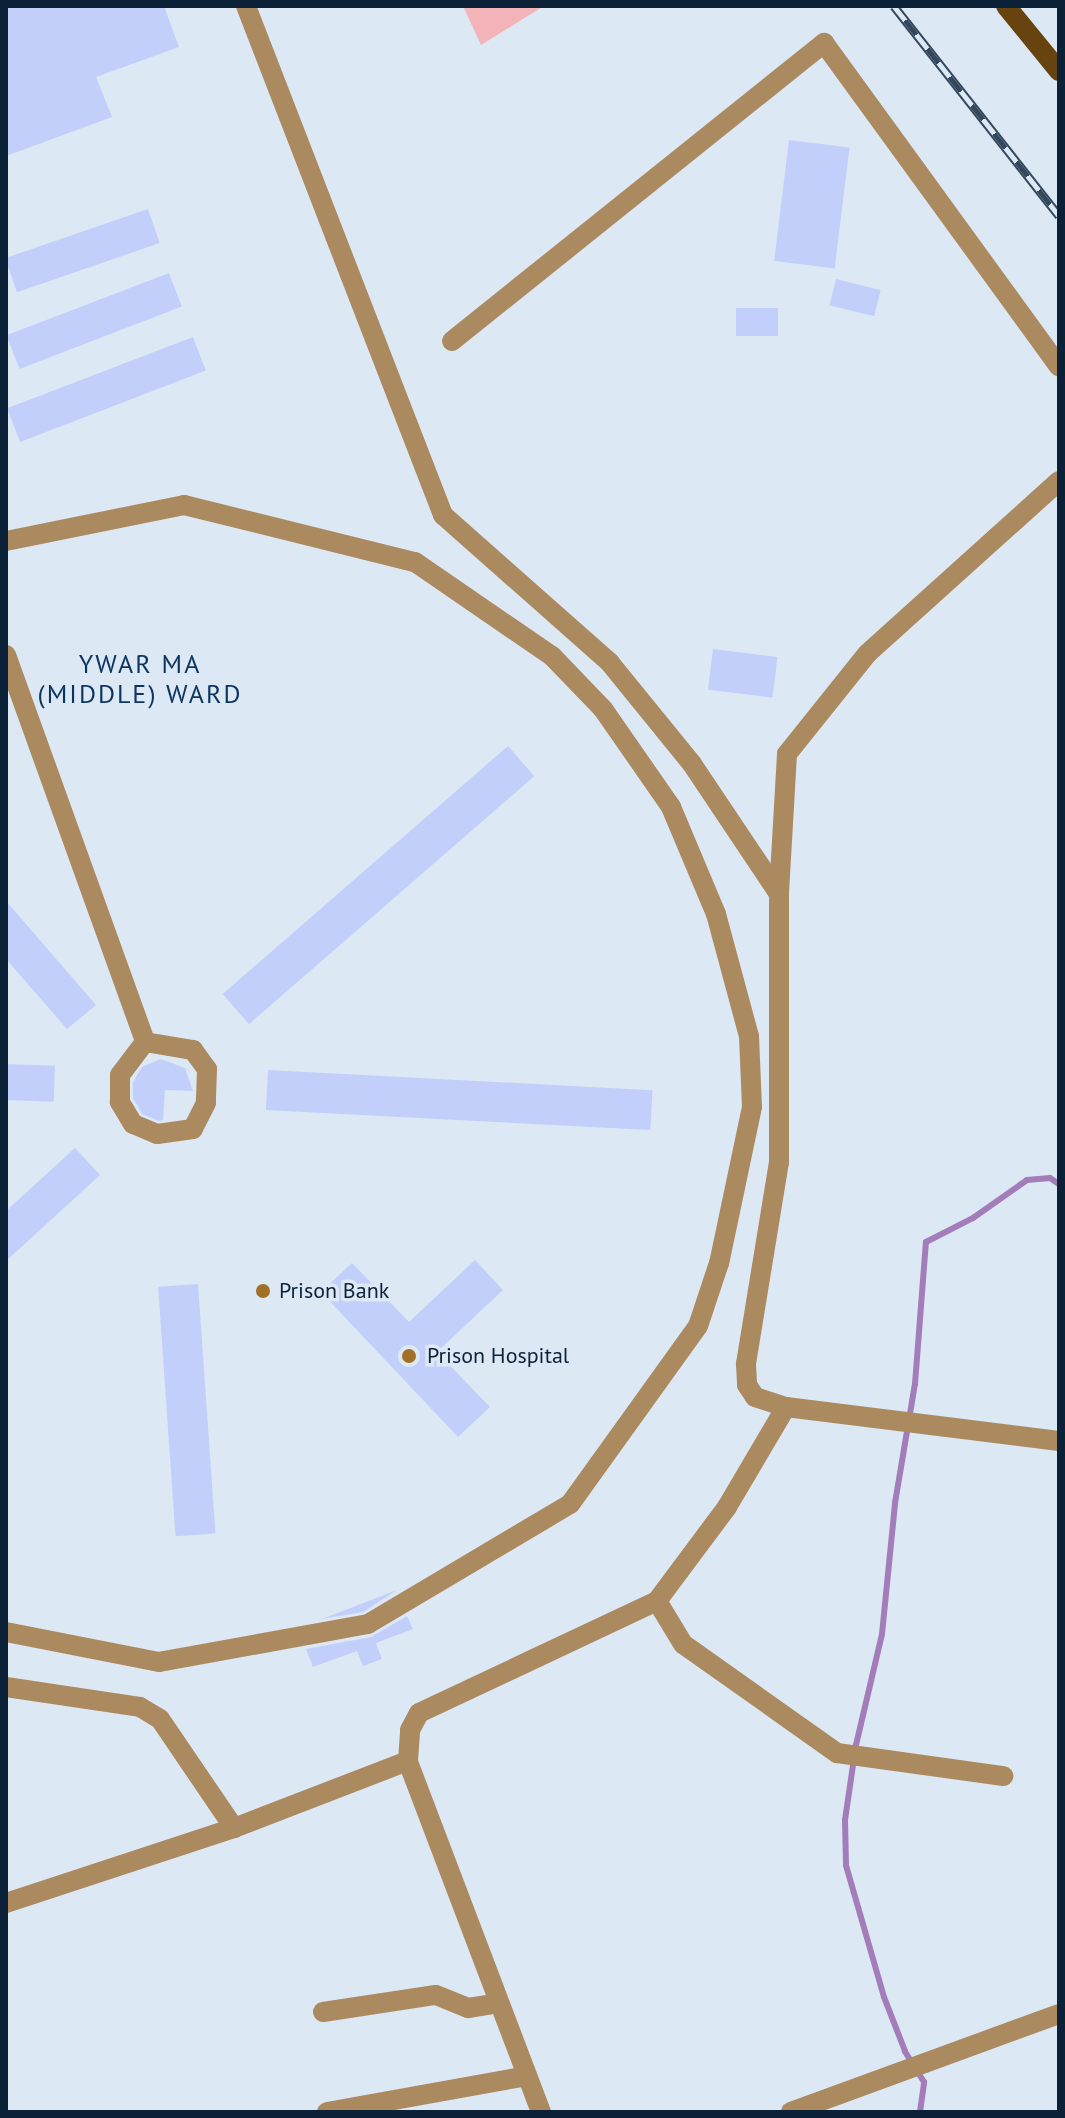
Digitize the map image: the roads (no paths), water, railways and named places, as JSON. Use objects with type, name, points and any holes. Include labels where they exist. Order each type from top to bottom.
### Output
[{"type":"main road","points":[[1006,6],[1059,71]]},
{"type":"lane","points":[[246,6],[443,515],[610,663],[692,764],[779,894]]},
{"type":"lane","points":[[452,341],[824,43],[1059,367]]},
{"type":"lane","points":[[1059,481],[867,654],[787,754],[779,894],[779,1162],[746,1364],[747,1385],[755,1397],[786,1407],[1059,1441]]},
{"type":"lane","points":[[6,541],[184,505],[415,562],[552,656],[603,709],[671,807],[716,914],[749,1036],[752,1107],[719,1263],[698,1326],[570,1504],[368,1624],[159,1662],[6,1632]]},
{"type":"lane","points":[[6,655],[145,1042]]},
{"type":"lane","points":[[145,1042],[193,1050],[207,1069],[206,1103],[193,1129],[157,1134],[133,1124],[120,1102],[120,1075],[145,1042]]},
{"type":"lane","points":[[541,2112],[408,1761],[410,1730],[419,1713],[657,1601],[727,1507],[786,1407]]},
{"type":"lane","points":[[657,1601],[683,1644],[837,1753],[1003,1776]]},
{"type":"lane","points":[[6,1687],[140,1707],[160,1719],[234,1828]]},
{"type":"lane","points":[[6,1903],[234,1828],[408,1761]]},
{"type":"lane","points":[[323,2012],[436,1995],[468,2008],[499,2003]]},
{"type":"lane","points":[[791,2112],[1059,2014]]},
{"type":"lane","points":[[327,2112],[527,2076]]},
{"type":"waterway","points":[[920,2112],[924,2082],[905,2051],[884,1997],[846,1865],[845,1820],[856,1745],[882,1634],[895,1503],[915,1384],[926,1242],[973,1218],[1027,1180],[1050,1178],[1059,1184]]},
{"type":"railway","points":[[894,6],[1059,216]]},
{"type":"place","name":"Prison Bank","points":[[263,1291]]},
{"type":"place","name":"Prison Hospital","points":[[409,1356]]},
{"type":"district","name":"YWAR MA (MIDDLE) WARD","points":[[140,679]]}]
